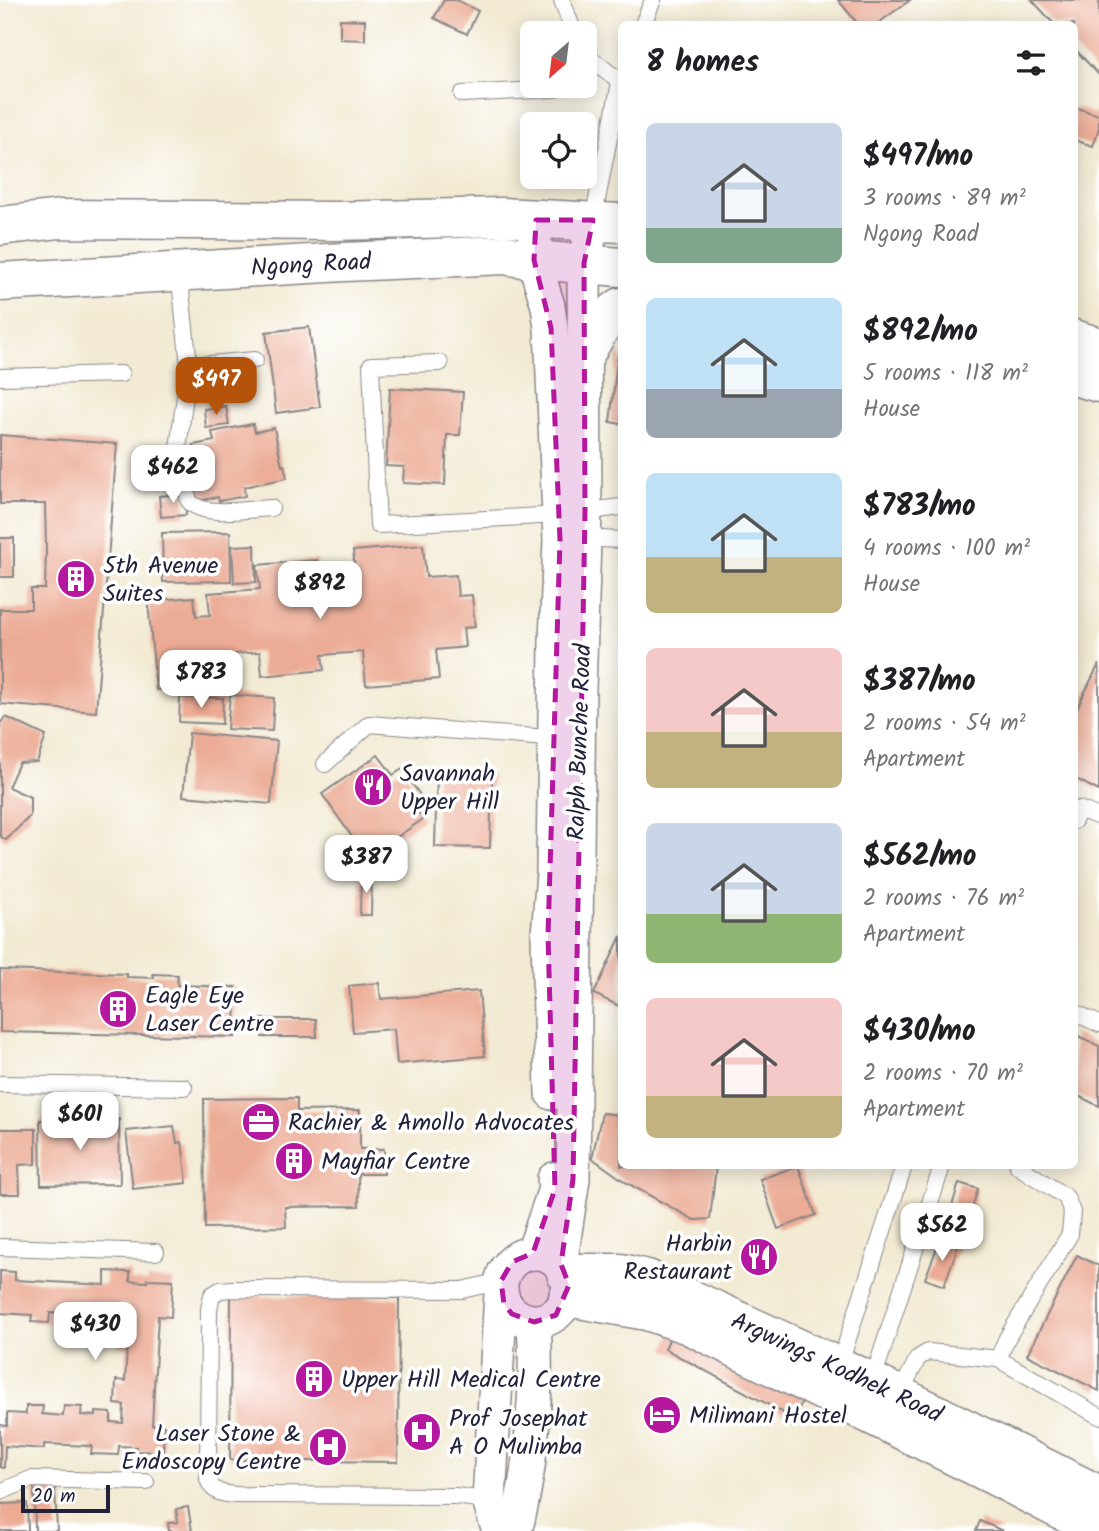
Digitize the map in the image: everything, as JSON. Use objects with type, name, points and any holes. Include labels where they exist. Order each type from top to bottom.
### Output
[{"type":"main road","name":"Ngong Road","points":[[0,226],[60,219],[335,221],[501,217],[607,222]]},
{"type":"main road","name":"Ngong Road","points":[[0,282],[505,255],[618,267]]},
{"type":"main road","points":[[585,354],[596,332],[618,309]]},
{"type":"main road","points":[[1078,340],[1099,347]]},
{"type":"main road","points":[[1078,377],[1099,383]]},
{"type":"main road","name":"Argwings Kodhek Road","points":[[557,1272],[621,1273],[647,1279],[868,1394],[1099,1495]]},
{"type":"main road","name":"Argwings Kodhek Road","points":[[868,1394],[990,1474],[1099,1530]]},
{"type":"street","name":"Ralph Bunche Road","points":[[536,220],[534,260],[548,306],[572,526]]},
{"type":"street","name":"Ralph Bunche Road","points":[[557,1272],[573,1179],[562,933],[572,526],[585,354],[584,263],[607,222]]},
{"type":"street","points":[[494,1516],[501,1287],[512,1262],[522,1256],[557,1272],[556,1315],[534,1322],[512,1314],[504,1304],[501,1287]]},
{"type":"street","points":[[519,1516],[537,1367],[534,1322]]},
{"type":"lane","points":[[562,0],[570,21]]},
{"type":"lane","points":[[644,21],[653,0]]},
{"type":"lane","points":[[597,70],[618,78]]},
{"type":"lane","points":[[462,94],[520,91]]},
{"type":"lane","points":[[607,222],[618,101]]},
{"type":"lane","points":[[179,271],[189,366],[178,448],[189,501],[194,507],[206,511],[271,508]]},
{"type":"lane","points":[[189,366],[255,360]]},
{"type":"lane","points":[[440,363],[371,365],[378,525],[572,526],[618,539]]},
{"type":"lane","points":[[0,377],[121,374]]},
{"type":"lane","points":[[572,526],[618,508]]},
{"type":"lane","points":[[326,764],[369,724],[566,740]]},
{"type":"lane","points":[[1078,812],[1099,817]]},
{"type":"lane","points":[[1078,1014],[1099,1024]]},
{"type":"lane","points":[[0,1084],[184,1087]]},
{"type":"lane","points":[[868,1394],[904,1169]]},
{"type":"lane","points":[[868,1394],[941,1169]]},
{"type":"lane","points":[[998,1359],[1007,1338],[1070,1234],[1072,1212],[1066,1197],[1023,1169]]},
{"type":"lane","points":[[0,1247],[156,1252]]},
{"type":"lane","points":[[501,1287],[463,1290],[232,1289],[220,1290],[212,1295],[209,1301],[208,1479],[217,1492],[236,1495],[455,1496],[494,1516],[519,1516]]},
{"type":"lane","points":[[868,1394],[928,1352],[998,1359],[1099,1416]]},
{"type":"lane","points":[[0,1492],[31,1479],[146,1482]]},
{"type":"highlighted area","points":[[536,220],[593,220],[584,263],[585,512],[573,1179],[561,1264],[569,1285],[556,1315],[534,1322],[512,1314],[504,1304],[501,1281],[512,1262],[533,1253],[555,1189],[548,935],[560,540],[551,328],[534,260]]},
{"type":"building","points":[[444,0],[457,0],[478,11],[467,34],[434,18]]},
{"type":"building","points":[[838,0],[910,0],[881,21],[856,21]]},
{"type":"building","points":[[1032,0],[1099,0],[1099,75],[1078,52],[1078,21],[1051,21]]},
{"type":"building","points":[[340,19],[365,20],[365,40],[340,39]]},
{"type":"building","points":[[1078,108],[1099,115],[1099,128],[1093,146],[1078,141]]},
{"type":"building","points":[[309,327],[320,407],[276,413],[266,332]]},
{"type":"building","points":[[618,353],[618,423],[610,422]]},
{"type":"building","points":[[390,388],[463,392],[460,435],[447,435],[445,485],[403,483],[404,467],[386,466]]},
{"type":"building","points":[[226,406],[229,425],[206,428],[204,409]]},
{"type":"building","points":[[253,424],[255,432],[274,428],[287,478],[244,487],[245,496],[219,501],[218,497],[193,502],[183,451],[194,449],[193,445],[214,441],[212,432]]},
{"type":"building","name":"5th Avenue Suites","points":[[0,435],[117,444],[96,712],[0,704],[0,609],[31,609],[31,589],[45,589],[46,547],[45,504],[0,504]]},
{"type":"building","points":[[185,494],[186,515],[161,517],[159,496]]},
{"type":"building","points":[[230,532],[231,581],[163,582],[162,533]]},
{"type":"building","points":[[0,538],[14,538],[14,577],[0,577]]},
{"type":"building","points":[[255,545],[256,582],[234,583],[232,546]]},
{"type":"building","points":[[423,545],[426,577],[456,575],[458,596],[472,595],[475,627],[463,628],[465,647],[436,650],[439,679],[366,685],[363,652],[322,655],[324,670],[262,676],[260,652],[197,657],[200,686],[156,690],[148,601],[194,597],[196,616],[210,615],[208,593],[260,589],[257,565],[317,560],[319,583],[356,580],[353,551]]},
{"type":"building","points":[[1099,664],[1099,791],[1078,780],[1078,706]]},
{"type":"building","points":[[230,695],[274,698],[272,731],[227,729]]},
{"type":"building","points":[[180,697],[223,698],[222,724],[179,722]]},
{"type":"building","points":[[6,717],[46,736],[37,762],[19,763],[8,787],[30,797],[30,816],[6,840],[0,836],[0,723]]},
{"type":"building","points":[[189,733],[277,741],[271,804],[183,796]]},
{"type":"building","points":[[378,755],[393,775],[402,769],[422,798],[412,804],[423,819],[367,858],[322,794]]},
{"type":"building","points":[[437,772],[492,774],[490,848],[435,847]]},
{"type":"building","points":[[361,875],[372,875],[371,915],[360,915]]},
{"type":"building","points":[[618,942],[618,1006],[594,994]]},
{"type":"building","name":"Eagle Eye Laser Centre","points":[[0,970],[127,974],[127,977],[154,978],[153,974],[178,975],[177,985],[236,987],[235,1037],[0,1032]]},
{"type":"building","points":[[379,983],[381,999],[479,991],[485,1056],[397,1064],[394,1029],[353,1032],[349,986]]},
{"type":"building","points":[[262,1019],[316,1019],[317,1037],[262,1037]]},
{"type":"building","points":[[1078,1036],[1099,1046],[1099,1106],[1078,1096]]},
{"type":"building","name":"Mayfiar Centre","points":[[297,1098],[297,1111],[360,1110],[360,1149],[384,1149],[384,1174],[358,1174],[359,1206],[285,1207],[286,1227],[205,1228],[204,1099]]},
{"type":"building","points":[[602,1113],[618,1115],[618,1169],[716,1169],[710,1219],[694,1220],[627,1183],[592,1158]]},
{"type":"building","points":[[119,1119],[120,1184],[41,1185],[40,1120]]},
{"type":"building","points":[[174,1126],[177,1143],[182,1142],[187,1183],[133,1189],[126,1131]]},
{"type":"building","points":[[0,1129],[36,1129],[36,1164],[19,1165],[20,1194],[0,1194]]},
{"type":"building","points":[[789,1169],[799,1169],[816,1215],[778,1229],[760,1179]]},
{"type":"building","points":[[959,1183],[978,1189],[965,1231],[946,1226]]},
{"type":"building","points":[[940,1240],[958,1246],[944,1286],[925,1279]]},
{"type":"building","points":[[1077,1255],[1099,1266],[1099,1391],[1027,1355]]},
{"type":"building","points":[[0,1271],[15,1272],[15,1280],[105,1285],[105,1271],[130,1272],[130,1281],[173,1280],[171,1317],[158,1316],[152,1425],[164,1425],[163,1452],[136,1451],[136,1447],[119,1446],[118,1455],[91,1454],[92,1446],[44,1444],[44,1449],[5,1446],[4,1468],[0,1467],[0,1425],[7,1426],[7,1413],[26,1414],[26,1406],[43,1406],[42,1414],[63,1416],[64,1406],[82,1407],[81,1415],[111,1413],[111,1422],[123,1423],[124,1405],[115,1404],[116,1380],[125,1381],[127,1347],[118,1346],[119,1328],[127,1329],[128,1305],[118,1304],[117,1313],[105,1312],[105,1317],[88,1316],[88,1322],[69,1321],[70,1314],[50,1313],[49,1323],[31,1322],[32,1315],[0,1313]]},
{"type":"building","name":"Upper Hill Medical Centre","points":[[231,1296],[399,1298],[398,1462],[230,1460]]},
{"type":"building","points":[[676,1322],[805,1393],[795,1419],[665,1349]]},
{"type":"building","points":[[55,1486],[57,1531],[35,1531],[34,1487]]},
{"type":"building","points":[[27,1503],[28,1531],[0,1531],[0,1504]]},
{"type":"building","points":[[188,1507],[192,1531],[169,1531],[168,1523],[178,1522],[176,1509]]},
{"type":"building","points":[[980,1521],[1003,1531],[976,1531]]},
{"type":"place","name":"5th Avenue Suites","points":[[76,579]]},
{"type":"place","name":"Savannah Upper Hill","points":[[373,787]]},
{"type":"place","name":"Eagle Eye Laser Centre","points":[[118,1009]]},
{"type":"place","name":"Rachier & Amollo Advocates","points":[[261,1122]]},
{"type":"place","name":"Mayfiar Centre","points":[[294,1161]]},
{"type":"place","name":"Harbin Restaurant","points":[[759,1257]]},
{"type":"place","name":"Upper Hill Medical Centre","points":[[314,1379]]},
{"type":"place","name":"Milimani Hostel","points":[[662,1415]]},
{"type":"place","name":"Prof Josephat A O Mulimba","points":[[422,1432]]},
{"type":"place","name":"Laser Stone & Endoscopy Centre","points":[[328,1447]]}]
